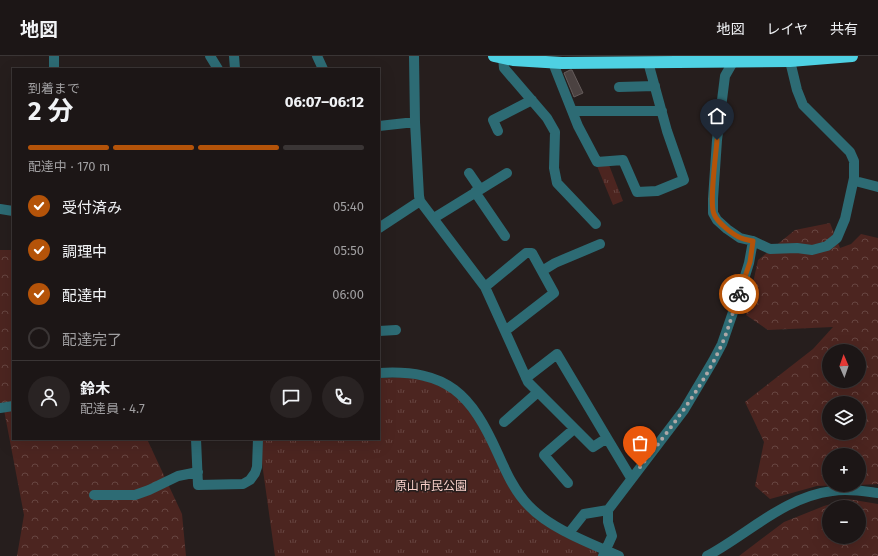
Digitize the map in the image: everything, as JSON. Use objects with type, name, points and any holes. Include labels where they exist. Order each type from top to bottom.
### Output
[{"type":"highway","points":[[498,57],[529,62],[552,63],[733,59],[790,61],[852,56]]},
{"type":"street","points":[[54,56],[54,68]]},
{"type":"street","points":[[210,56],[217,68]]},
{"type":"street","points":[[234,56],[235,68]]},
{"type":"street","points":[[318,56],[322,68]]},
{"type":"street","points":[[414,56],[415,122],[420,200],[485,287],[526,378],[593,447],[607,438]]},
{"type":"street","points":[[498,57],[504,68],[547,118],[555,132],[554,168],[557,183],[596,224]]},
{"type":"street","points":[[733,59],[725,76],[717,140],[713,213],[717,220],[740,238],[753,241],[770,249],[797,248],[812,250],[827,246],[837,238],[845,219],[854,178],[854,161],[850,152],[802,105],[790,61]]},
{"type":"street","points":[[552,63],[578,126],[598,162],[623,160],[637,192],[657,191],[684,180],[648,62]]},
{"type":"street","points":[[619,87],[655,86]]},
{"type":"street","points":[[498,131],[493,120],[532,100]]},
{"type":"street","points":[[572,111],[662,111]]},
{"type":"street","points":[[380,126],[415,122]]},
{"type":"street","points":[[469,173],[477,190],[505,236]]},
{"type":"street","points":[[434,218],[477,190],[507,173]]},
{"type":"street","points":[[859,182],[878,187]]},
{"type":"street","points":[[380,227],[420,200]]},
{"type":"street","points":[[0,209],[12,211]]},
{"type":"street","points":[[605,553],[612,536],[608,522],[608,510],[684,410],[722,344],[750,262],[753,241]]},
{"type":"street","points":[[542,271],[555,263],[600,244]]},
{"type":"street","points":[[485,287],[526,253],[532,253],[554,293],[505,331]]},
{"type":"street","points":[[380,331],[396,330]]},
{"type":"street","points":[[526,378],[557,354],[631,478]]},
{"type":"street","points":[[380,373],[406,372],[417,374],[437,380],[456,391],[476,411],[488,431],[504,466],[522,498],[541,516],[605,553],[619,556]]},
{"type":"street","points":[[504,422],[538,392]]},
{"type":"street","points":[[0,408],[12,406]]},
{"type":"street","points":[[568,483],[544,455],[574,429]]},
{"type":"street","points":[[196,440],[198,485],[243,484],[250,480],[256,473],[258,440]]},
{"type":"street","points":[[94,495],[135,495],[178,476],[198,472]]},
{"type":"street","points":[[707,556],[784,508],[809,496],[833,490],[847,489],[878,493]]},
{"type":"street","points":[[570,533],[584,514],[608,510]]},
{"type":"green space","points":[[609,165],[623,201],[613,205],[597,166]]},
{"type":"green space","points":[[830,223],[840,248],[851,244],[861,234],[878,238],[878,484],[866,485],[866,448],[822,448],[822,486],[770,499],[755,486],[764,442],[745,402],[813,349],[833,327],[768,330],[746,315],[758,260],[795,230]]},
{"type":"green space","points":[[0,250],[12,250],[12,440],[147,440],[182,514],[186,556],[17,556],[24,515],[4,410],[0,404]]},
{"type":"green space","name":"原山市民公園","points":[[408,377],[430,382],[448,390],[458,398],[475,417],[517,499],[597,551],[598,556],[275,556],[262,463],[262,440],[380,440],[380,378]]},
{"type":"green space","points":[[866,502],[878,504],[878,556],[739,556],[784,522],[822,507],[822,544],[866,544]]},
{"type":"building","points":[[572,70],[583,93],[574,97],[564,73]]},
{"type":"way so far","points":[[640,467],[684,410],[702,381],[722,344],[739,294]]},
{"type":"route","points":[[717,140],[713,213],[717,220],[727,229],[740,238],[753,241],[750,262],[739,294]]}]
